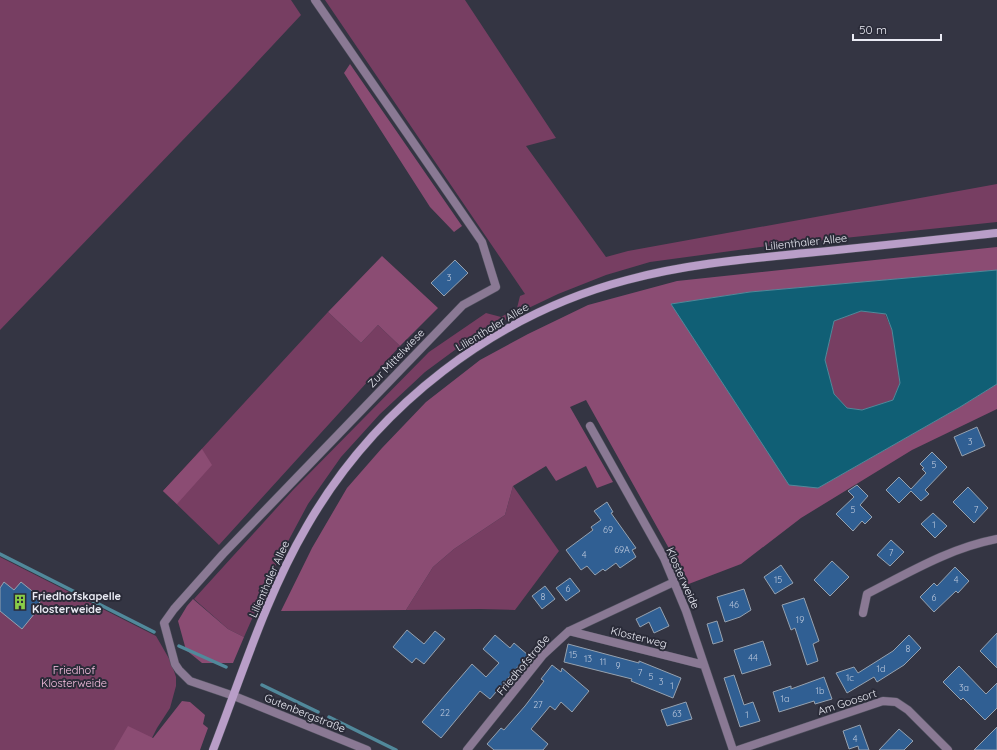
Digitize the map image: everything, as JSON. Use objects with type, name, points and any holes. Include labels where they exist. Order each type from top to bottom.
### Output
[{"type":"main road","name":"Lilienthaler Allee","points":[[213,750],[257,634],[286,567],[315,513],[343,472],[384,423],[421,389],[455,362],[504,330],[528,317],[595,289],[651,274],[746,259],[997,233]]},
{"type":"street","name":"Zur Mittelwiese","points":[[234,696],[190,681],[185,677],[175,664],[164,623],[174,609],[223,554],[463,305],[496,287],[482,242],[315,0]]},
{"type":"street","name":"Klosterweide","points":[[590,426],[664,558],[686,610],[733,750]]},
{"type":"street","points":[[863,613],[867,594],[950,552],[976,543],[997,539]]},
{"type":"street","name":"Friedhofstraße","points":[[467,750],[543,655],[569,631],[674,582]]},
{"type":"street","name":"Klosterweg","points":[[569,631],[704,665]]},
{"type":"street","name":"Gutenbergstraße","points":[[234,696],[367,750]]},
{"type":"street","name":"Am Goosort","points":[[738,750],[883,701],[896,702],[908,710],[948,750]]},
{"type":"green space","points":[[0,0],[291,0],[301,15],[231,90],[0,330]]},
{"type":"green space","points":[[325,0],[465,0],[556,138],[526,146],[606,257],[628,251],[997,184],[997,222],[768,246],[650,262],[606,275],[558,294],[516,314],[467,341],[425,372],[380,414],[341,457],[308,504],[277,562],[244,637],[228,629],[194,599],[293,490],[429,352],[486,313],[501,317],[517,308],[520,296],[525,294]]},
{"type":"green space","points":[[861,311],[885,314],[892,330],[900,383],[893,400],[862,410],[847,408],[834,394],[825,360],[834,321]]},
{"type":"green space","points":[[328,312],[361,343],[378,325],[400,346],[219,545],[163,491]]},
{"type":"green space","points":[[513,486],[559,551],[515,610],[406,610],[433,567],[454,549],[505,515]]},
{"type":"green space","name":"Friedhof Klosterweide","points":[[0,557],[156,636],[171,662],[176,677],[176,686],[170,708],[157,728],[146,750],[0,750]]},
{"type":"shaded area","points":[[350,64],[462,226],[454,232],[430,207],[344,73]]},
{"type":"shaded area","points":[[997,247],[997,270],[750,292],[671,304],[818,488],[960,407],[997,384],[997,409],[912,450],[801,518],[741,564],[686,585],[676,561],[586,400],[570,407],[613,482],[597,488],[586,466],[556,481],[546,466],[513,486],[505,515],[454,549],[433,567],[406,610],[281,611],[312,548],[347,488],[382,448],[426,402],[480,360],[528,334],[588,305],[677,281]]},
{"type":"shaded area","points":[[382,256],[438,308],[400,346],[378,325],[361,343],[328,312]]},
{"type":"shaded area","points":[[202,449],[212,465],[177,504],[163,491]]},
{"type":"shaded area","points":[[193,599],[228,629],[244,637],[233,663],[202,663],[186,650],[178,621]]},
{"type":"shaded area","points":[[182,701],[190,702],[205,715],[203,724],[208,728],[200,750],[114,750],[128,726],[153,738]]},
{"type":"water","points":[[997,270],[997,384],[960,407],[818,488],[789,485],[671,304],[750,292]],"holes":[[[861,311],[886,314],[892,330],[900,383],[893,400],[862,410],[847,408],[834,394],[825,360],[834,321]]]},
{"type":"building","points":[[455,260],[468,273],[444,296],[431,283]]},
{"type":"building","points":[[977,427],[985,446],[962,456],[954,437]]},
{"type":"building","points":[[932,452],[947,467],[925,490],[929,494],[921,501],[911,491],[899,503],[886,490],[899,477],[911,489],[926,473],[920,464]]},
{"type":"building","points":[[857,485],[868,496],[860,505],[872,517],[865,524],[862,521],[853,531],[836,514],[854,497],[848,491]]},
{"type":"building","points":[[968,487],[988,508],[974,523],[953,502]]},
{"type":"building","points":[[607,502],[613,512],[611,513],[636,548],[632,550],[636,557],[620,568],[616,563],[605,571],[603,569],[595,575],[587,566],[581,570],[566,550],[593,530],[591,527],[601,520],[594,511]]},
{"type":"building","points":[[933,513],[947,526],[935,538],[921,524]]},
{"type":"building","points":[[891,540],[904,552],[890,566],[877,555]]},
{"type":"building","points":[[832,561],[849,577],[830,596],[814,580]]},
{"type":"building","points":[[781,565],[793,583],[775,594],[764,577]]},
{"type":"building","points":[[955,567],[969,581],[958,593],[956,591],[934,612],[920,597],[934,583],[937,586]]},
{"type":"building","points":[[570,578],[580,591],[566,601],[556,588]]},
{"type":"building","name":"Friedhofskapelle Klosterweide","points":[[4,582],[14,590],[21,582],[42,599],[37,606],[39,608],[22,629],[0,611],[0,588]]},
{"type":"building","points":[[545,586],[555,599],[542,609],[532,596]]},
{"type":"building","points":[[744,589],[751,610],[740,617],[725,622],[717,597]]},
{"type":"building","points":[[804,598],[819,641],[813,644],[818,661],[807,665],[795,628],[791,630],[782,605]]},
{"type":"building","points":[[660,607],[669,626],[654,633],[649,622],[640,627],[636,619]]},
{"type":"building","points":[[717,621],[723,641],[713,644],[707,624]]},
{"type":"building","points":[[407,630],[424,644],[435,631],[445,639],[424,664],[416,658],[412,663],[393,647]]},
{"type":"building","points":[[997,633],[997,668],[980,651]]},
{"type":"building","points":[[495,635],[510,648],[514,643],[528,655],[490,699],[480,691],[441,738],[422,722],[472,664],[486,677],[499,663],[483,649]]},
{"type":"building","points":[[909,635],[921,648],[904,665],[877,682],[874,677],[847,693],[836,673],[854,667],[858,673],[893,651]]},
{"type":"building","points":[[763,641],[771,665],[742,674],[734,650]]},
{"type":"building","points":[[568,644],[639,663],[639,661],[681,678],[673,698],[631,681],[632,679],[564,662]]},
{"type":"building","points":[[552,665],[561,672],[562,668],[589,691],[572,712],[561,702],[555,710],[550,706],[531,729],[548,744],[543,750],[494,750],[487,744],[501,728],[504,730],[525,706],[544,681],[541,679]]},
{"type":"building","points":[[959,666],[986,694],[997,683],[997,708],[985,720],[963,698],[961,700],[943,682]]},
{"type":"building","points":[[734,675],[744,705],[753,702],[760,721],[740,727],[724,678]]},
{"type":"building","points":[[824,677],[832,699],[815,704],[814,701],[779,712],[773,692],[791,686],[791,689]]},
{"type":"building","points":[[686,702],[692,719],[667,726],[661,710]]},
{"type":"building","points":[[860,725],[869,750],[859,750],[858,746],[849,749],[843,731]]},
{"type":"building","points":[[997,727],[997,750],[974,750]]},
{"type":"building","points":[[899,729],[913,741],[904,750],[879,750]]},
{"type":"waterway","points":[[0,554],[154,632]]},
{"type":"waterway","points":[[179,646],[226,667]]},
{"type":"waterway","points":[[262,685],[318,712]]},
{"type":"waterway","points":[[329,717],[396,750]]},
{"type":"place","name":"Friedhofskapelle Klosterweide","points":[[20,602]]}]
